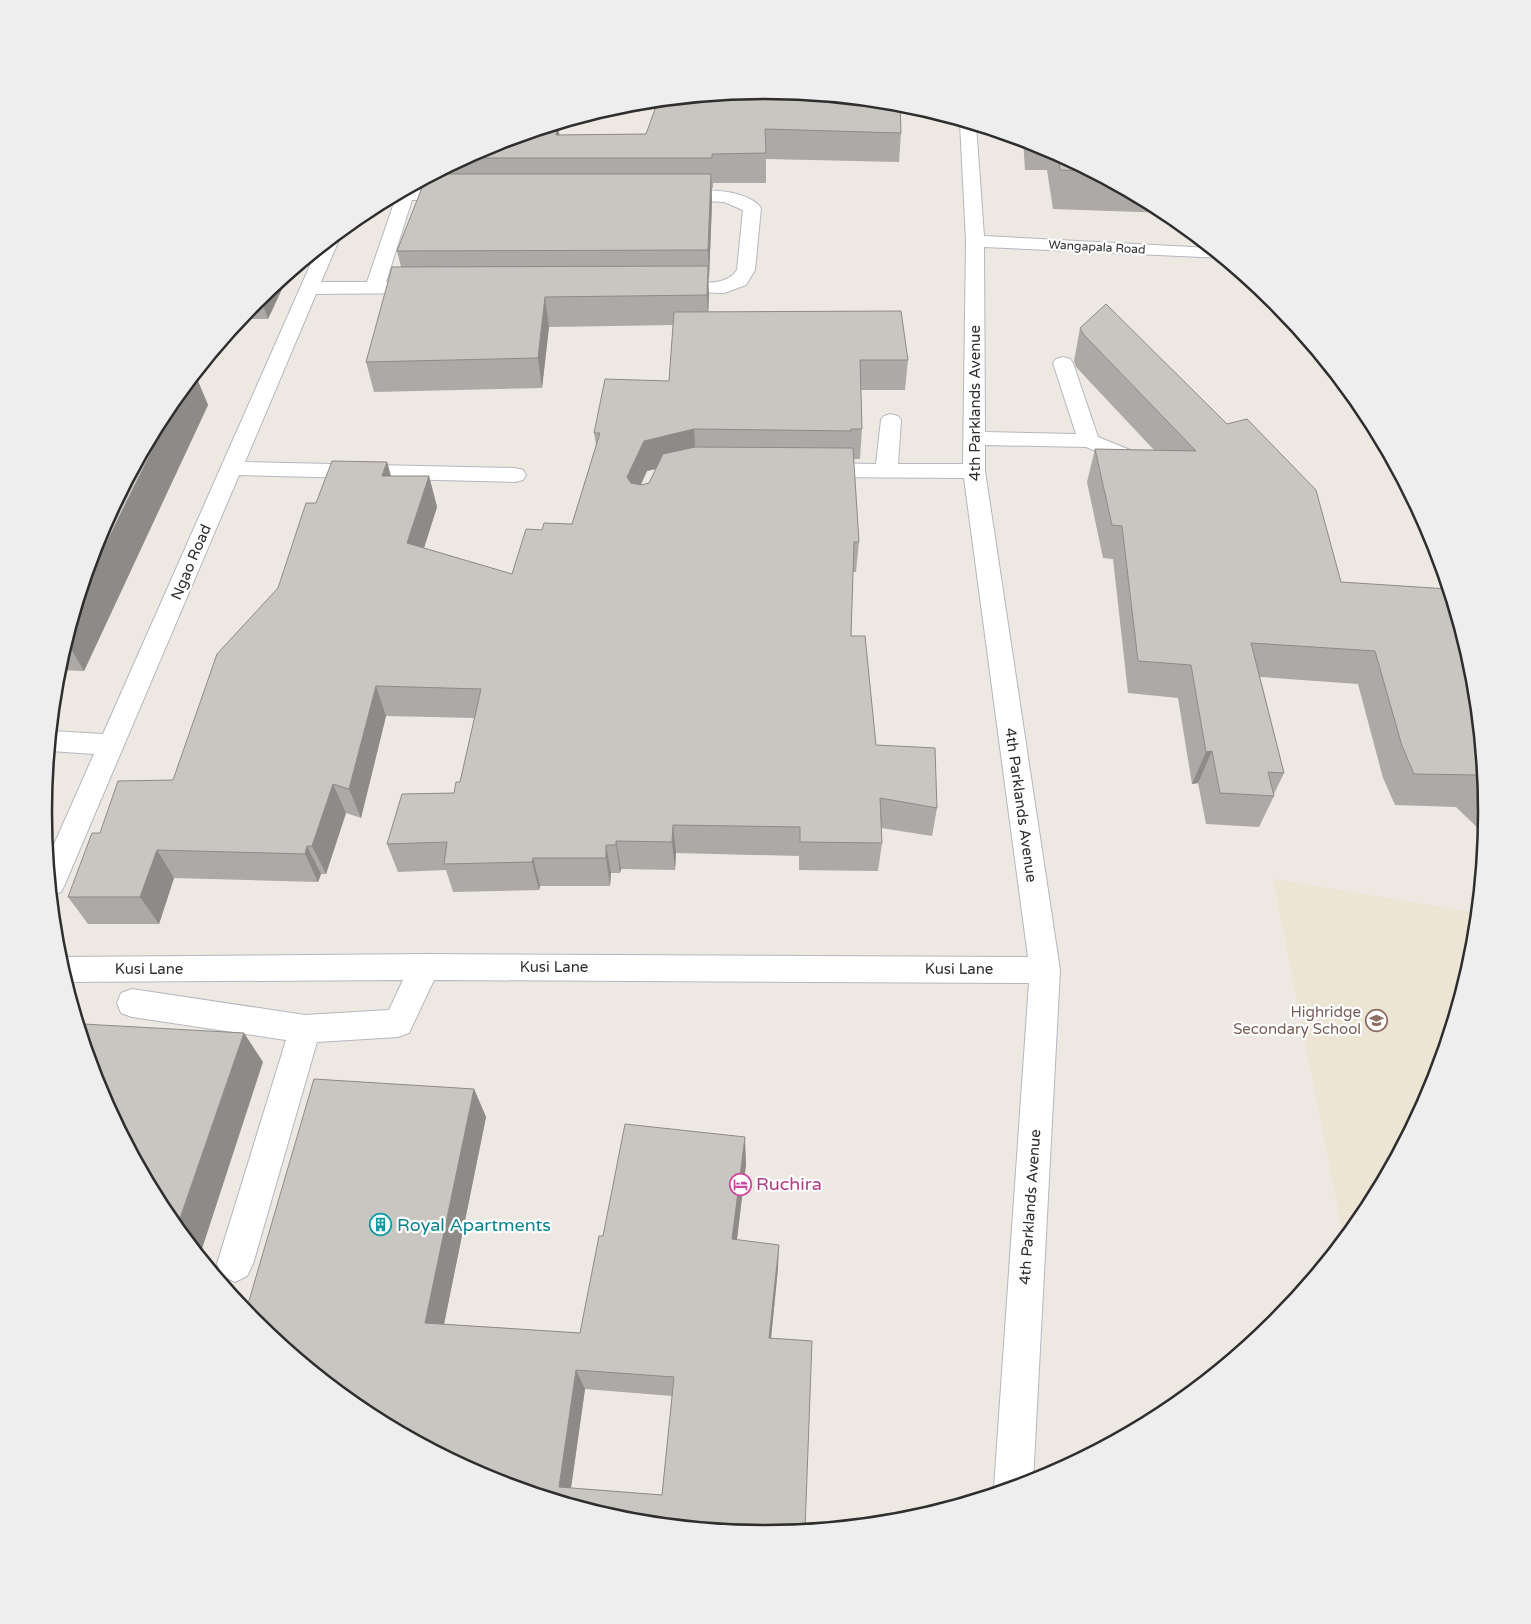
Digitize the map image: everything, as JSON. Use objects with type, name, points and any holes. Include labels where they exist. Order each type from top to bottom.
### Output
[{"type":"street","name":"4th Parklands Avenue","points":[[968,129],[976,241],[973,456],[1045,970],[1013,1480]]},
{"type":"street","points":[[409,195],[475,195]]},
{"type":"street","points":[[654,195],[714,195],[739,200],[752,208],[746,270],[739,281],[724,287],[654,287]]},
{"type":"street","points":[[375,286],[398,201]]},
{"type":"street","name":"Wangapala Road","points":[[976,241],[1209,254]]},
{"type":"street","name":"Ngao Road","points":[[56,874],[325,251]]},
{"type":"street","points":[[309,288],[375,286],[445,287]]},
{"type":"street","points":[[1063,363],[1089,441]]},
{"type":"street","points":[[887,465],[891,420]]},
{"type":"street","points":[[973,456],[798,467],[887,465],[973,456],[1089,441],[1132,459]]},
{"type":"street","points":[[231,468],[515,474]]},
{"type":"street","points":[[57,741],[112,745]]},
{"type":"street","points":[[132,1003],[304,1029],[398,1023],[425,967]]},
{"type":"street","name":"Kusi Lane","points":[[70,969],[425,967],[1045,970]]},
{"type":"street","points":[[235,1264],[304,1029]]},
{"type":"shaded area","name":"Highridge Secondary School","points":[[1273,879],[1471,912],[1465,951],[1454,997],[1441,1041],[1424,1085],[1383,1169],[1342,1230]]},
{"type":"building","points":[[766,99],[859,105],[900,112],[901,133],[765,129],[766,153],[712,154],[712,158],[482,158],[557,130],[556,135],[646,134],[656,108],[672,105]]},
{"type":"building","points":[[1059,163],[1076,171],[1060,170]]},
{"type":"building","points":[[448,174],[711,174],[708,250],[397,251],[422,188]]},
{"type":"building","points":[[708,266],[707,295],[545,297],[538,358],[366,362],[392,267]]},
{"type":"building","points":[[1106,304],[1227,424],[1247,419],[1316,490],[1341,582],[1443,589],[1465,673],[1477,775],[1414,774],[1402,746],[1375,651],[1251,643],[1284,773],[1268,772],[1274,796],[1220,793],[1212,751],[1206,752],[1191,665],[1138,661],[1122,526],[1112,525],[1095,449],[1196,451],[1084,335],[1080,328]]},
{"type":"building","points":[[901,311],[908,360],[860,360],[862,429],[851,429],[851,431],[694,429],[644,441],[627,477],[631,483],[641,485],[649,483],[663,454],[695,447],[853,448],[859,542],[854,542],[851,636],[865,636],[876,745],[935,748],[937,808],[880,798],[882,843],[800,842],[800,827],[673,825],[672,842],[616,841],[616,845],[606,845],[606,858],[533,858],[532,862],[444,864],[447,842],[387,844],[402,794],[454,793],[456,782],[460,782],[481,689],[376,686],[349,789],[333,784],[312,846],[307,846],[305,854],[157,850],[140,897],[68,897],[92,833],[100,833],[118,781],[173,780],[217,654],[278,588],[306,503],[316,503],[332,461],[387,462],[382,476],[429,476],[407,543],[512,574],[526,529],[542,530],[544,523],[572,524],[600,433],[594,433],[605,379],[669,381],[674,312]]},
{"type":"building","points":[[157,442],[101,554],[126,497]]},
{"type":"building","points":[[85,1024],[244,1033],[180,1218],[148,1168],[126,1127],[107,1085]]},
{"type":"building","points":[[314,1079],[474,1089],[425,1323],[580,1333],[599,1236],[603,1236],[625,1124],[745,1137],[732,1239],[779,1245],[769,1338],[812,1341],[805,1523],[766,1525],[719,1523],[672,1519],[581,1501],[493,1471],[450,1451],[369,1405],[331,1378],[295,1348],[248,1303]],"holes":[[[576,1370],[674,1377],[662,1495],[559,1487]]]},
{"type":"place","name":"Highridge Secondary School","points":[[1377,1021]]},
{"type":"place","name":"Ruchira","points":[[740,1184]]},
{"type":"place","name":"Royal Apartments","points":[[381,1225]]}]
